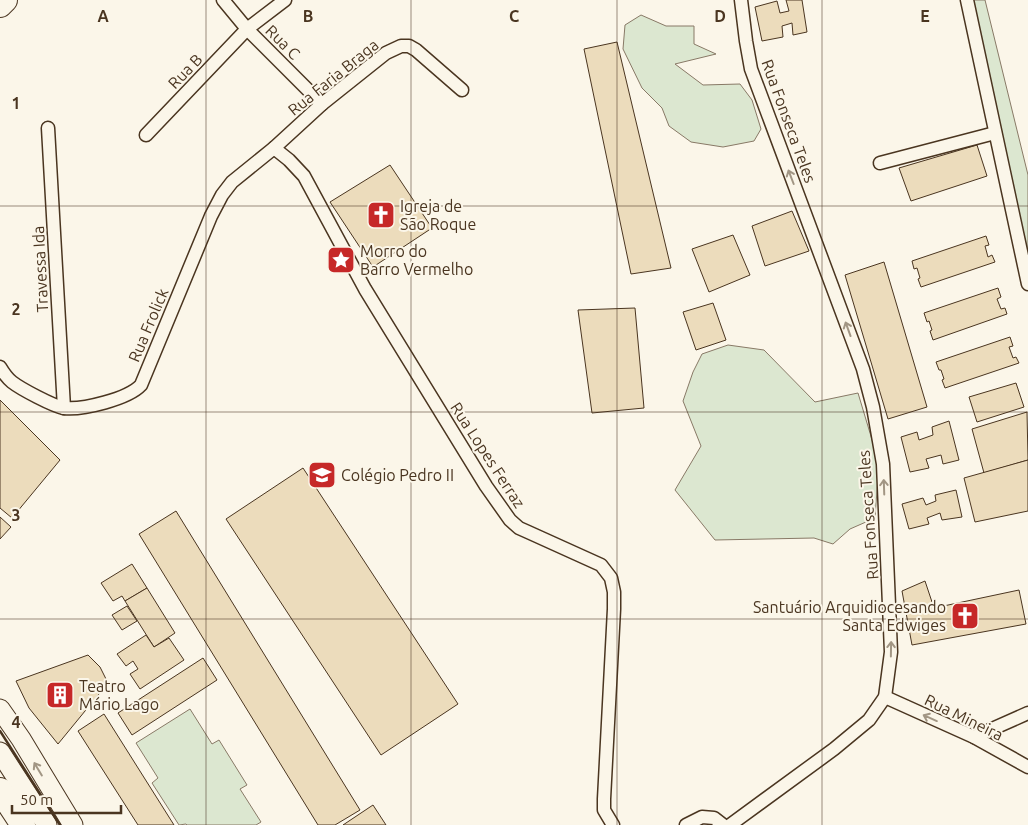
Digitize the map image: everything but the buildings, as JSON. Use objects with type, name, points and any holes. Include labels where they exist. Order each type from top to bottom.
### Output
[{"type":"highway","points":[[0,790],[23,825]]},
{"type":"street","points":[[0,17],[14,0]]},
{"type":"street","name":"Rua C","points":[[223,0],[247,29],[322,104]]},
{"type":"street","name":"Rua B","points":[[146,135],[247,29],[284,0]]},
{"type":"street","name":"Rua Fonseca Teles","points":[[730,825],[834,749],[869,720],[885,698],[891,652],[883,464],[873,407],[863,369],[751,69],[741,0]]},
{"type":"street","points":[[967,0],[1028,284]]},
{"type":"street","name":"Rua Faria Braga","points":[[274,148],[322,104],[386,53],[401,46],[409,46],[416,50],[462,90]]},
{"type":"street","name":"Travessa Ida","points":[[48,128],[64,408]]},
{"type":"street","points":[[880,163],[995,133]]},
{"type":"street","name":"Rua Frolick","points":[[64,408],[86,406],[124,396],[135,391],[141,385],[211,216],[222,196],[232,182],[274,148]]},
{"type":"street","name":"Rua Lopes Ferraz","points":[[274,148],[304,176],[365,289],[483,481],[510,520],[519,528],[601,565],[610,578],[614,592],[614,609],[604,810],[613,825]]},
{"type":"street","points":[[0,367],[11,382],[64,408]]},
{"type":"street","name":"Rua Mineira","points":[[885,698],[974,737],[1028,768]]},
{"type":"street","points":[[0,709],[21,739],[73,825]]},
{"type":"street","points":[[974,737],[1028,713]]},
{"type":"street","points":[[0,752],[47,825]]},
{"type":"street","points":[[686,825],[702,817],[714,818],[723,825]]},
{"type":"green space","points":[[962,0],[985,0],[1028,175],[1028,284]]},
{"type":"green space","points":[[641,15],[666,26],[694,26],[694,44],[716,54],[675,64],[703,85],[740,84],[752,100],[761,129],[754,141],[723,147],[691,142],[669,126],[662,108],[642,88],[623,49],[625,25]]},
{"type":"green space","points":[[728,345],[764,350],[815,402],[858,393],[879,463],[875,518],[850,529],[833,544],[814,538],[715,540],[675,490],[701,446],[683,401],[693,372],[702,354]]},
{"type":"green space","points":[[190,709],[212,744],[219,740],[247,785],[240,789],[261,822],[256,825],[179,825],[152,783],[158,778],[136,743]]},
{"type":"wall","points":[[0,731],[60,825]]},
{"type":"place","name":"Igreja de São Roque","points":[[381,215]]},
{"type":"place","name":"Morro do Barro Vermelho","points":[[341,260]]},
{"type":"place","name":"Colégio Pedro II","points":[[322,475]]},
{"type":"place","name":"Santuário Arquidiocesando Santa Edwiges","points":[[965,616]]},
{"type":"place","name":"Teatro Mário Lago","points":[[60,695]]}]
